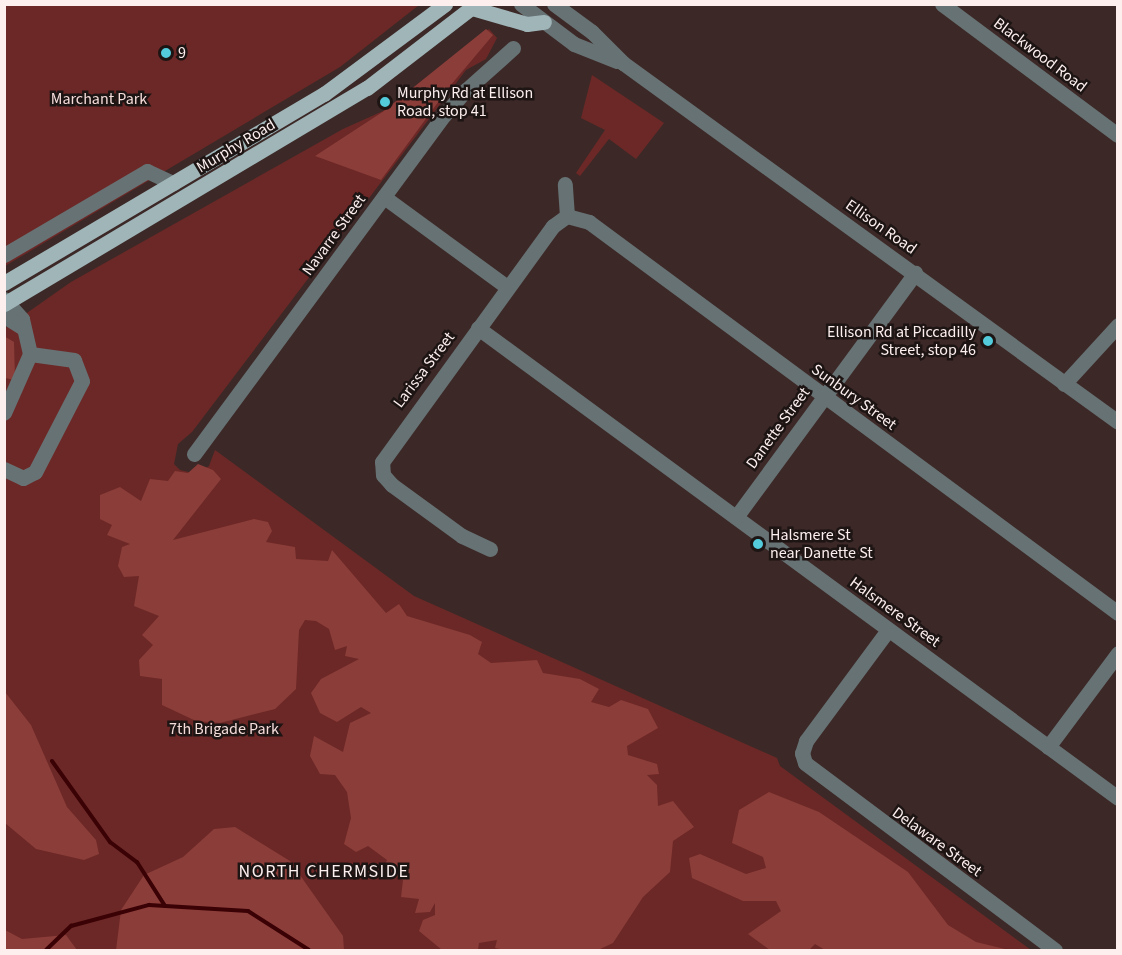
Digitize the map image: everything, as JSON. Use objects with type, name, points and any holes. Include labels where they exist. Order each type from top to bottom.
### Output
[{"type":"main road","name":"Murphy Road","points":[[4,283],[340,84],[443,5]]},
{"type":"main road","points":[[474,6],[527,24],[544,22]]},
{"type":"main road","name":"Murphy Road","points":[[6,305],[367,88],[474,6]]},
{"type":"street","name":"Ellison Road","points":[[521,4],[574,44],[623,63]]},
{"type":"street","name":"Ellison Road","points":[[554,4],[592,32],[623,63],[915,273],[1118,423]]},
{"type":"street","name":"Blackwood Road","points":[[942,4],[1118,135]]},
{"type":"street","name":"Navarre Street","points":[[194,454],[455,101],[513,48]]},
{"type":"street","points":[[4,255],[147,171],[173,183]]},
{"type":"street","points":[[565,184],[567,216]]},
{"type":"street","points":[[384,197],[507,287]]},
{"type":"street","name":"Larissa Street","points":[[490,549],[462,536],[392,485],[382,469],[388,448],[553,226],[567,216]]},
{"type":"street","name":"Sunbury Street","points":[[567,216],[589,222],[1118,613]]},
{"type":"street","name":"Danette Street","points":[[736,517],[915,273]]},
{"type":"street","points":[[4,412],[30,354],[19,312],[6,305]]},
{"type":"street","points":[[1064,384],[1118,325]]},
{"type":"street","name":"Halsmere Street","points":[[478,328],[1118,798]]},
{"type":"street","points":[[4,469],[23,478],[36,472],[82,381],[78,365],[69,358],[30,354]]},
{"type":"street","name":"Delaware Street","points":[[888,630],[806,741],[802,758],[812,772],[1054,951]]},
{"type":"street","points":[[1048,747],[1118,653]]},
{"type":"green space","name":"Marchant Park","points":[[4,5],[419,5],[340,67],[5,266]]},
{"type":"green space","name":"7th Brigade Park","points":[[489,29],[497,38],[486,59],[466,70],[192,432],[178,444],[174,464],[180,470],[197,474],[209,466],[215,450],[414,596],[777,758],[780,766],[1031,950],[5,950],[4,329],[71,282],[343,129],[383,111]]},
{"type":"green space","points":[[592,75],[664,123],[636,159],[609,139],[580,176],[576,173],[605,130],[581,118]]},
{"type":"shaded area","points":[[486,29],[493,35],[450,86],[381,180],[315,156],[384,111]]},
{"type":"shaded area","points":[[4,336],[14,342],[15,380],[5,378]]},
{"type":"shaded area","points":[[198,464],[213,470],[221,479],[173,540],[254,519],[268,522],[272,531],[266,542],[295,547],[296,559],[328,561],[332,550],[386,613],[399,604],[407,616],[470,635],[482,642],[478,654],[491,663],[537,660],[543,673],[580,679],[599,689],[591,702],[609,707],[621,700],[648,709],[658,728],[627,746],[628,755],[657,764],[659,774],[647,775],[657,785],[658,806],[673,801],[694,827],[673,841],[670,872],[643,897],[613,943],[598,950],[505,950],[495,948],[497,940],[479,943],[478,950],[442,950],[419,931],[423,920],[435,915],[435,903],[430,912],[415,913],[419,899],[401,897],[403,880],[382,871],[387,860],[368,846],[356,852],[344,844],[351,818],[347,792],[335,775],[320,774],[310,756],[314,736],[343,752],[350,723],[371,713],[361,707],[337,722],[320,713],[311,693],[321,679],[359,659],[345,656],[347,646],[335,650],[329,629],[316,621],[305,620],[299,630],[296,689],[275,709],[220,723],[196,721],[162,705],[162,679],[140,676],[139,660],[153,645],[142,635],[159,616],[134,606],[139,576],[124,577],[118,566],[122,547],[130,544],[107,535],[112,525],[100,519],[100,495],[120,487],[141,501],[150,479],[168,481],[175,471],[188,473]]},
{"type":"shaded area","points":[[5,692],[31,725],[67,807],[96,840],[99,854],[84,860],[36,849],[5,823]]},
{"type":"shaded area","points":[[769,792],[819,812],[908,872],[948,925],[976,942],[1009,950],[825,950],[815,944],[809,950],[770,950],[748,934],[781,911],[776,901],[743,901],[692,878],[689,858],[700,854],[746,874],[766,868],[763,857],[732,843],[739,810]]},
{"type":"shaded area","points":[[235,827],[290,861],[343,936],[344,950],[116,950],[121,910],[144,875],[183,857],[214,829]]},
{"type":"shaded area","points":[[5,930],[22,939],[66,935],[77,950],[5,950]]},
{"type":"waterway","points":[[52,761],[110,842],[137,862],[165,906]]},
{"type":"waterway","points":[[46,950],[71,926],[149,905],[248,911],[309,950]]},
{"type":"place","name":"9","points":[[166,53]]},
{"type":"place","name":"Murphy Rd at Ellison Road, stop 41","points":[[385,102]]},
{"type":"place","name":"Ellison Rd at Piccadilly Street, stop 46","points":[[988,341]]},
{"type":"place","name":"Halsmere St near Danette St","points":[[758,544]]},
{"type":"district","name":"NORTH CHERMSIDE","points":[[324,872]]}]
